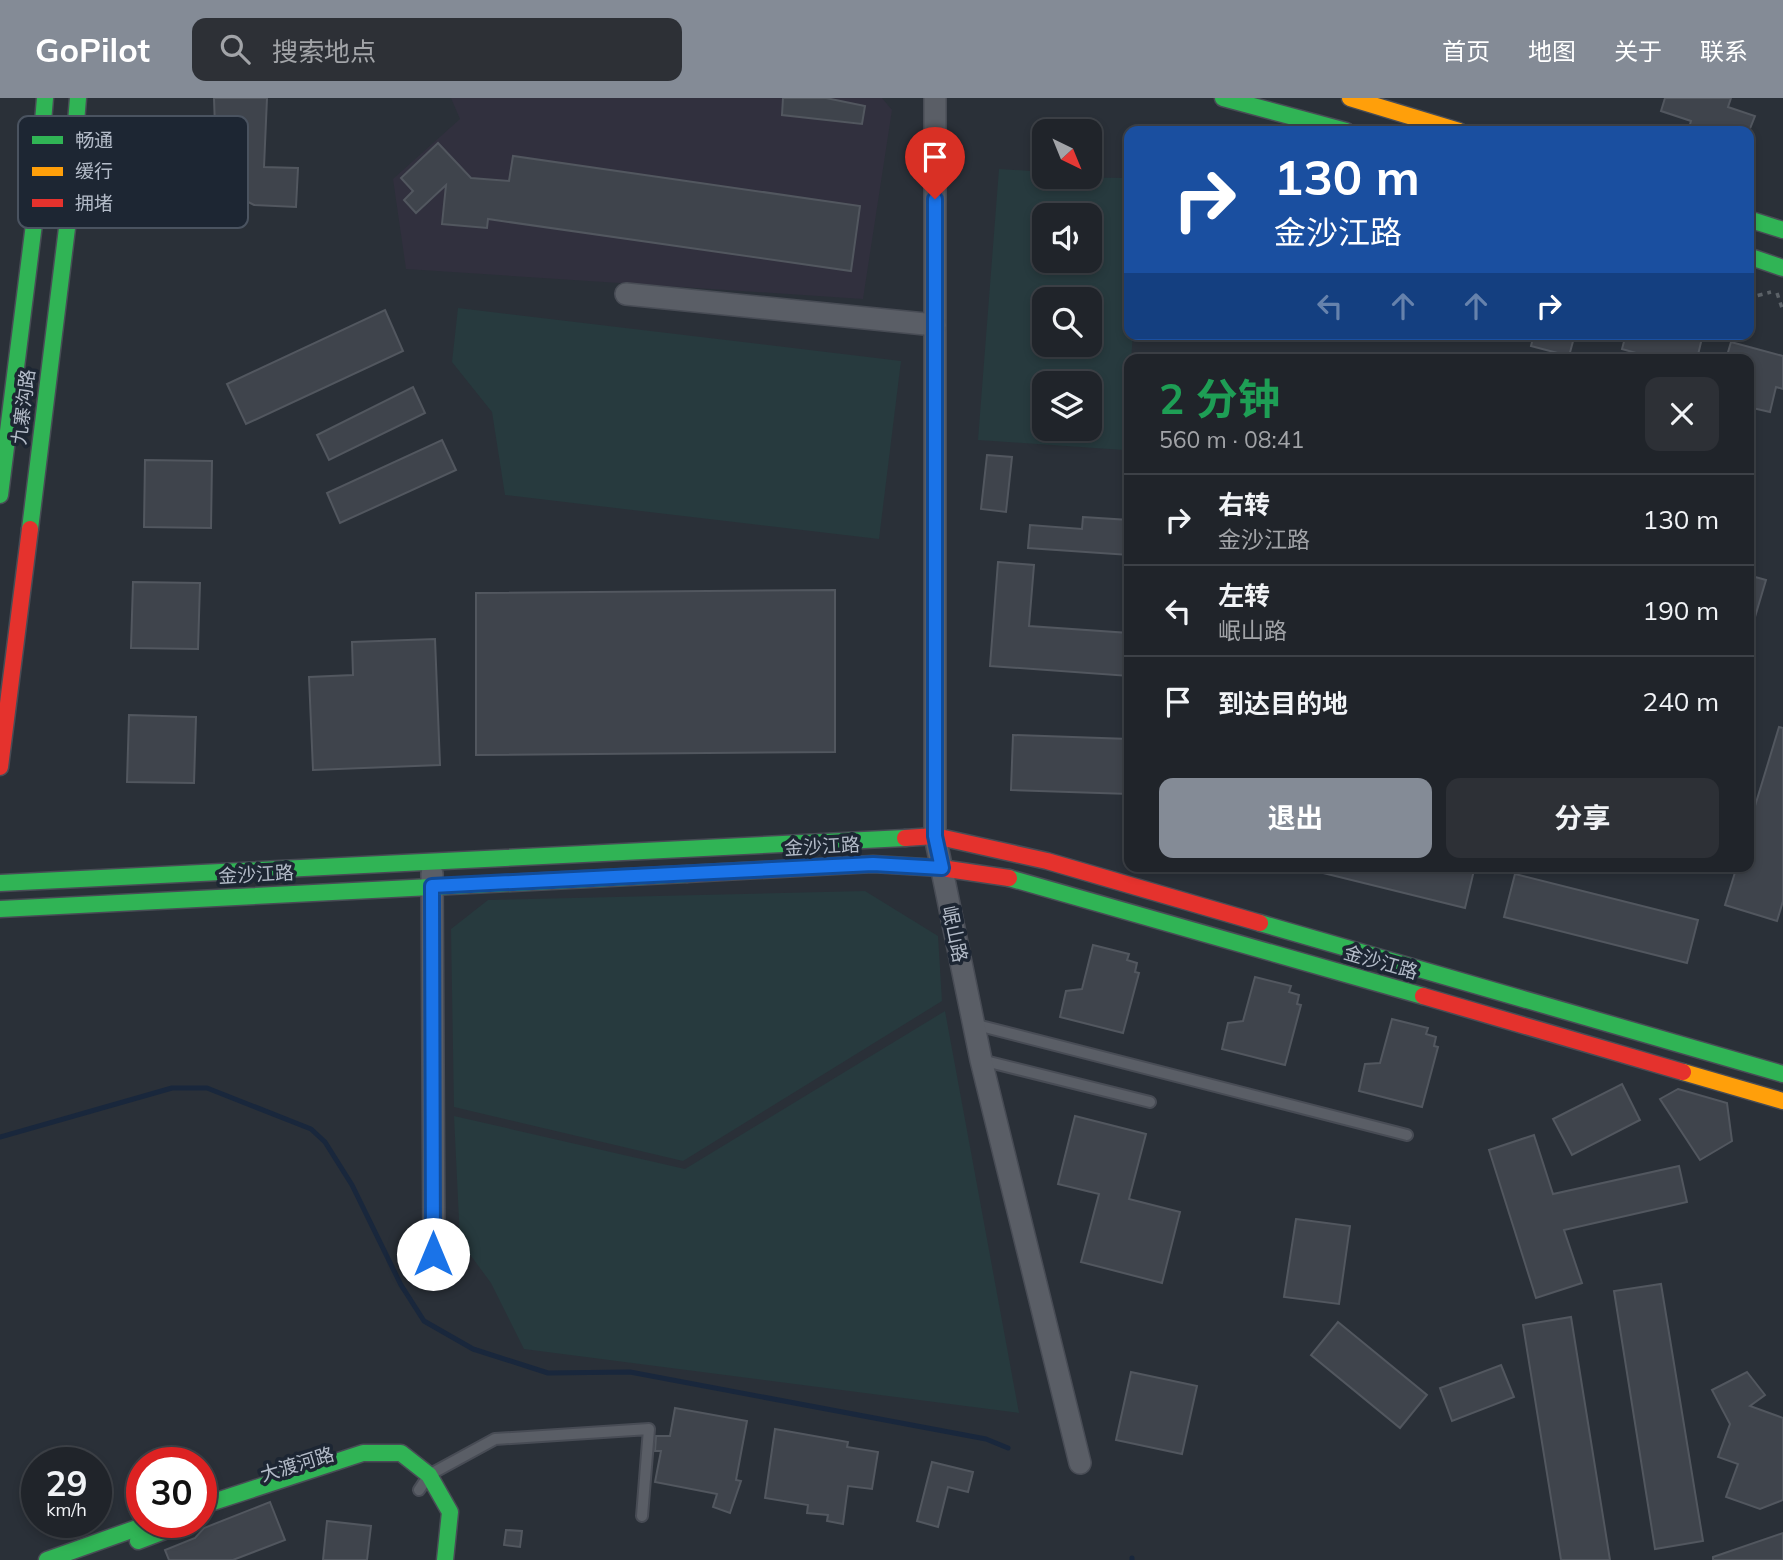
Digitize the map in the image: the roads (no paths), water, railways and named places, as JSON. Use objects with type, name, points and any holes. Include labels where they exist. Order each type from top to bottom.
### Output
[{"type":"street","points":[[45,98],[46,116]]},
{"type":"street","points":[[74,116],[78,98]]},
{"type":"street","name":"岷山路","points":[[935,98],[935,836],[981,1060],[1080,1463]]},
{"type":"street","points":[[1223,98],[1327,126]]},
{"type":"street","points":[[1350,98],[1442,126]]},
{"type":"street","points":[[1754,221],[1783,230]]},
{"type":"street","name":"九寨沟路","points":[[0,495],[50,228]]},
{"type":"street","name":"九寨沟路","points":[[0,767],[51,228]]},
{"type":"street","points":[[1754,258],[1783,268]]},
{"type":"street","points":[[626,294],[935,325]]},
{"type":"street","name":"金沙江路","points":[[0,883],[935,836],[1047,861],[1783,1074]]},
{"type":"street","points":[[432,862],[433,1254]]},
{"type":"street","name":"金沙江路","points":[[0,909],[873,864],[942,868],[1024,880],[1783,1101]]},
{"type":"street","name":"大渡河路","points":[[217,1501],[363,1453],[401,1453],[429,1475]]},
{"type":"street","name":"大渡河路","points":[[217,1513],[345,1470],[359,1471]]},
{"type":"street","points":[[399,1471],[435,1507],[429,1560]]},
{"type":"street","points":[[429,1475],[450,1512],[445,1560]]},
{"type":"street","points":[[47,1560],[126,1532]]},
{"type":"street","points":[[85,1560],[145,1538]]},
{"type":"lane","points":[[974,1024],[1407,1135]]},
{"type":"lane","points":[[981,1060],[1150,1102]]},
{"type":"lane","points":[[419,1490],[429,1475],[495,1439],[649,1429],[642,1516]]},
{"type":"waterway","points":[[0,1137],[172,1088],[207,1088],[311,1129],[325,1142],[352,1185],[401,1285],[424,1321],[473,1349],[548,1373],[630,1372],[986,1439],[1008,1448]]}]
